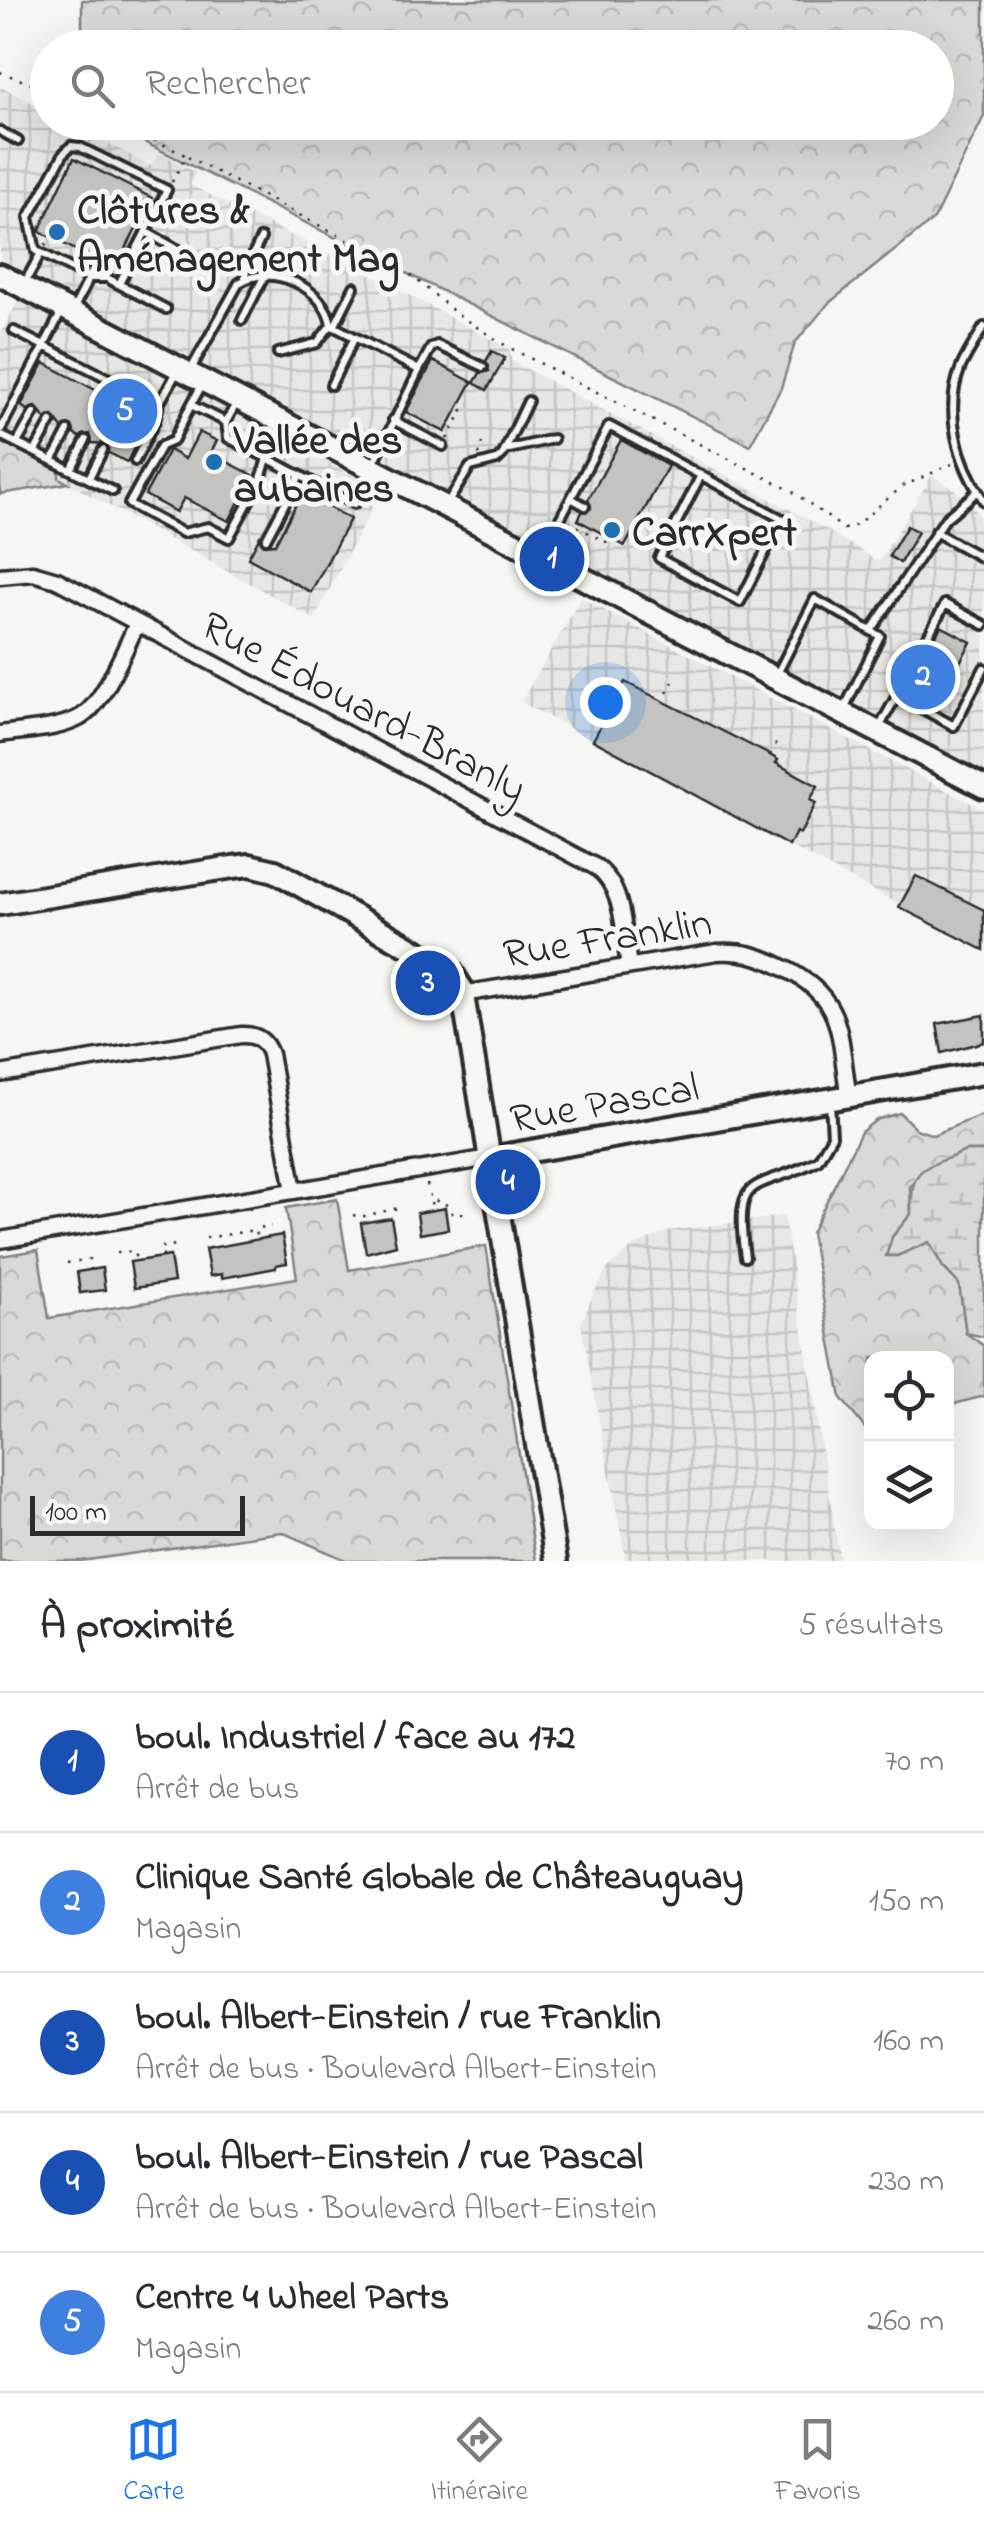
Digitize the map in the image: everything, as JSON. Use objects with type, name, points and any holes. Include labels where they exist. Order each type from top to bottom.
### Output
[{"type":"street","points":[[0,274],[984,787]]},
{"type":"street","name":"Rue Édouard-Branly","points":[[0,576],[25,573],[51,578],[596,866],[616,893],[629,966]]},
{"type":"street","points":[[0,734],[66,723],[88,712],[138,624]]},
{"type":"street","points":[[0,904],[232,866],[258,866],[275,871],[433,957],[457,977],[556,1561]]},
{"type":"street","name":"Rue Franklin","points":[[462,994],[736,952],[771,961],[812,984],[828,1001],[835,1019],[839,1100]]},
{"type":"street","points":[[0,1074],[241,1035],[255,1036],[265,1043],[270,1054],[294,1191]]},
{"type":"street","name":"Rue Pascal","points":[[0,1240],[984,1073]]},
{"type":"lane","points":[[0,132],[18,141]]},
{"type":"lane","points":[[120,284],[168,190],[80,146],[71,146],[29,216],[36,251],[89,278],[107,278],[166,309]]},
{"type":"lane","points":[[142,218],[150,223]]},
{"type":"lane","points":[[146,232],[198,260]]},
{"type":"lane","points":[[246,279],[246,270],[261,238]]},
{"type":"lane","points":[[23,286],[41,253]]},
{"type":"lane","points":[[97,261],[44,346],[0,433],[113,491]]},
{"type":"lane","points":[[242,320],[266,274]]},
{"type":"lane","points":[[135,460],[155,421],[159,404],[191,373],[234,291],[246,279],[266,274],[281,276],[319,299],[333,326],[419,370]]},
{"type":"lane","points":[[278,353],[317,343],[333,326],[354,286]]},
{"type":"lane","points":[[984,326],[956,381],[954,422],[962,459],[984,501]]},
{"type":"lane","points":[[14,331],[159,404]]},
{"type":"lane","points":[[331,386],[356,337]]},
{"type":"lane","points":[[239,398],[226,422],[228,438],[354,504],[432,348],[438,345],[483,367]]},
{"type":"lane","points":[[191,373],[191,405],[173,441],[161,446],[129,504],[183,532],[208,527],[228,538],[286,423]]},
{"type":"lane","points":[[447,506],[470,466],[496,460],[504,450],[528,402]]},
{"type":"lane","points":[[191,405],[226,422]]},
{"type":"lane","points":[[17,443],[34,412]]},
{"type":"lane","points":[[393,420],[444,446]]},
{"type":"lane","points":[[34,452],[51,422]]},
{"type":"lane","points":[[540,557],[609,426],[701,475],[782,519],[740,602],[659,558],[701,475]]},
{"type":"lane","points":[[52,461],[68,431]]},
{"type":"lane","points":[[504,450],[553,439]]},
{"type":"lane","points":[[71,470],[86,440]]},
{"type":"lane","points":[[88,478],[104,450]]},
{"type":"lane","points":[[266,539],[300,476]]},
{"type":"lane","points":[[871,630],[935,532],[954,509],[978,492]]},
{"type":"lane","points":[[571,498],[586,506]]},
{"type":"lane","points":[[935,532],[984,559]]},
{"type":"lane","points":[[774,680],[815,599],[880,636],[842,715]]},
{"type":"lane","points":[[877,732],[945,604],[984,625]]},
{"type":"lane","points":[[897,696],[954,726],[984,668]]},
{"type":"lane","points":[[745,1257],[741,1206],[749,1190],[763,1180],[818,1160],[832,1136],[839,1100]]},
{"type":"path","points":[[0,72],[30,83]]},
{"type":"path","points":[[153,140],[405,270],[458,315],[508,348],[792,491],[840,528],[850,530],[903,486],[962,459]]},
{"type":"path","points":[[168,190],[186,156]]},
{"type":"path","points":[[448,438],[463,410],[458,408]]},
{"type":"path","points":[[579,527],[606,542],[609,537]]},
{"type":"path","points":[[662,702],[673,682]]},
{"type":"path","points":[[770,756],[779,738]]},
{"type":"path","points":[[427,1182],[433,1210]]},
{"type":"path","points":[[430,1200],[444,1202],[452,1214],[466,1213]]},
{"type":"path","points":[[353,1215],[398,1208]]},
{"type":"path","points":[[373,1214],[375,1220]]},
{"type":"path","points":[[265,1239],[262,1227],[272,1226]]},
{"type":"path","points":[[206,1238],[255,1230],[257,1240]]},
{"type":"path","points":[[217,1237],[218,1246]]},
{"type":"path","points":[[163,1257],[161,1246],[177,1245]]},
{"type":"path","points":[[117,1253],[134,1251],[136,1261]]},
{"type":"path","points":[[67,1263],[89,1259],[88,1270]]},
{"type":"shaded area","points":[[0,86],[30,102],[30,140],[101,140],[151,166],[160,153],[196,173],[190,185],[370,274],[509,349],[512,361],[824,528],[879,562],[932,475],[965,497],[984,522],[984,776],[0,258]]},
{"type":"shaded area","points":[[19,299],[381,491],[314,619],[59,478],[59,470],[0,440],[0,334]]},
{"type":"shaded area","points":[[581,598],[984,810],[984,950],[521,702]]},
{"type":"shaded area","points":[[784,1216],[840,1561],[626,1561],[581,1324],[593,1295],[608,1268],[634,1246],[668,1231]]},
{"type":"green space","points":[[82,0],[984,0],[984,116],[934,219],[829,303],[795,343],[781,388],[750,445],[140,140],[954,140],[954,30],[82,30]]},
{"type":"green space","points":[[0,440],[59,470],[59,478],[68,483],[0,494]]},
{"type":"green space","points":[[900,1113],[916,1129],[933,1135],[984,1114],[984,1151],[966,1151],[910,1186],[911,1214],[892,1237],[897,1256],[929,1242],[943,1267],[959,1284],[966,1333],[984,1346],[984,1396],[954,1404],[954,1351],[864,1351],[864,1427],[841,1398],[811,1233],[861,1132],[876,1120]]},
{"type":"green space","points":[[966,1151],[984,1151],[984,1337],[966,1333],[959,1284],[943,1267],[929,1242],[897,1256],[886,1256],[892,1237],[911,1214],[913,1186],[922,1170]]},
{"type":"green space","points":[[337,1199],[349,1270],[486,1246],[536,1561],[348,1561],[282,1532],[81,1561],[0,1561],[0,1256],[38,1250],[49,1318],[297,1278],[286,1208]]},
{"type":"building","points":[[74,158],[152,198],[115,270],[103,264],[101,255],[91,258],[39,231]]},
{"type":"building","points":[[492,351],[505,358],[487,390],[474,383],[480,373],[489,371],[486,361]]},
{"type":"building","points":[[433,361],[472,382],[445,432],[406,412]]},
{"type":"building","points":[[44,363],[149,418],[127,462],[109,453],[107,444],[92,443],[90,434],[80,437],[74,434],[72,426],[62,428],[53,416],[45,419],[36,407],[28,410],[21,406]]},
{"type":"building","points":[[199,432],[217,441],[210,453],[253,475],[229,521],[184,498],[176,512],[145,495],[169,450],[185,459]]},
{"type":"building","points":[[621,440],[668,466],[625,546],[578,520],[582,512],[591,508],[588,500]]},
{"type":"building","points":[[302,493],[350,519],[311,592],[248,558],[260,536],[264,545],[275,544]]},
{"type":"building","points":[[907,526],[918,532],[900,563],[889,556]]},
{"type":"building","points":[[941,626],[971,642],[942,695],[913,680]]},
{"type":"building","points":[[625,682],[770,755],[778,760],[776,763],[818,786],[810,800],[816,803],[789,846],[593,740]]},
{"type":"building","points":[[916,876],[984,910],[984,950],[899,907]]},
{"type":"building","points":[[984,1015],[984,1042],[942,1053],[937,1024]]},
{"type":"building","points":[[445,1208],[448,1229],[420,1234],[417,1213]]},
{"type":"building","points":[[391,1218],[396,1245],[366,1253],[361,1223]]},
{"type":"building","points":[[282,1235],[287,1263],[222,1278],[222,1274],[210,1276],[205,1249]]},
{"type":"building","points":[[170,1256],[174,1282],[134,1288],[130,1262]]},
{"type":"building","points":[[102,1268],[105,1290],[80,1293],[77,1272]]},
{"type":"place","name":"Clôtures & Aménagement Mag","points":[[57,232]]},
{"type":"place","name":"Centre 4 Wheel Parts","points":[[125,411]]},
{"type":"place","name":"Vallée des aubaines","points":[[214,462]]},
{"type":"place","name":"CarrXpert","points":[[612,530]]},
{"type":"place","name":"boul. Industriel / face au 172","points":[[552,559]]},
{"type":"place","name":"Clinique Santé Globale de Châteauguay","points":[[923,677]]},
{"type":"place","name":"boul. Albert-Einstein / rue Franklin","points":[[428,983]]},
{"type":"place","name":"boul. Albert-Einstein / rue Pascal","points":[[508,1182]]}]
